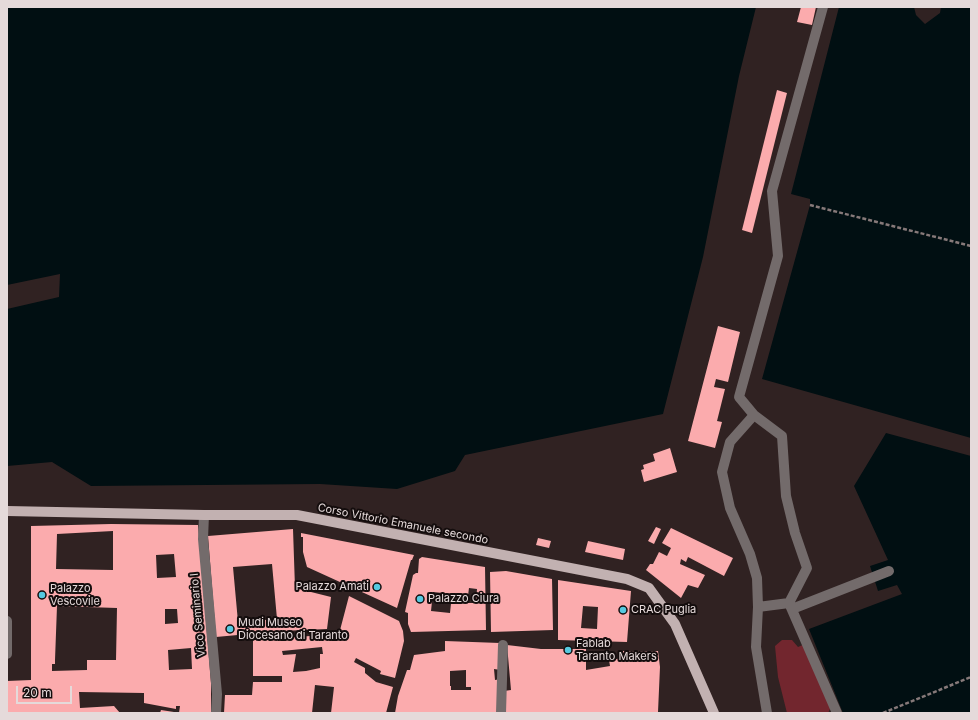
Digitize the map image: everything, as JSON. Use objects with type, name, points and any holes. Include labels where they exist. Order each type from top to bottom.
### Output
[{"type":"main road","name":"Corso Vittorio Emanuele secondo","points":[[7,511],[204,515],[297,515],[627,579],[649,588],[676,624],[714,713]]},
{"type":"street","points":[[822,7],[772,191],[778,256],[739,397],[754,415],[782,436],[786,496],[795,533],[807,568],[790,606],[837,713]]},
{"type":"street","points":[[754,415],[730,442],[722,472],[730,508],[750,554],[757,578],[758,607],[756,647],[768,713]]},
{"type":"street","name":"Vico Seminario I","points":[[204,515],[203,539],[217,694],[216,713]]},
{"type":"street","points":[[758,607],[790,606],[889,571]]},
{"type":"street","points":[[7,622],[7,654]]},
{"type":"street","points":[[501,713],[503,645]]},
{"type":"path","points":[[810,204],[971,246]]},
{"type":"path","points":[[884,713],[971,677]]},
{"type":"shaded area","points":[[7,7],[756,7],[739,76],[703,257],[663,414],[465,455],[455,471],[397,489],[320,484],[91,486],[52,462],[7,466],[7,309],[59,297],[60,274],[7,285]]},
{"type":"shaded area","points":[[839,7],[914,7],[916,15],[925,24],[940,13],[941,7],[971,7],[971,438],[762,379],[810,205],[810,199],[791,194]]},
{"type":"shaded area","points":[[886,433],[971,456],[971,713],[843,713],[809,629],[902,594],[897,585],[878,591],[870,566],[888,560],[854,486]]},
{"type":"shaded area","points":[[782,640],[792,640],[798,647],[805,644],[831,707],[828,713],[787,713],[778,677],[775,646]]},
{"type":"building","points":[[801,7],[816,7],[812,25],[797,22]]},
{"type":"building","points":[[777,90],[787,93],[752,233],[742,230]]},
{"type":"building","points":[[718,326],[740,332],[728,382],[716,379],[714,387],[725,389],[717,421],[722,422],[715,448],[688,441]]},
{"type":"building","points":[[670,448],[677,472],[644,482],[641,470],[644,469],[643,465],[655,461],[653,454]]},
{"type":"building","points":[[111,524],[198,525],[211,683],[211,713],[179,713],[180,706],[176,706],[176,709],[144,703],[144,693],[79,692],[80,708],[114,706],[120,713],[7,713],[7,681],[31,680],[31,526]],"holes":[[[113,531],[113,570],[56,569],[57,534]],[[174,554],[176,577],[157,578],[156,555]],[[57,606],[117,608],[116,660],[87,660],[87,670],[52,671],[52,664],[55,664]],[[165,609],[177,609],[178,623],[165,624]],[[191,648],[192,669],[169,670],[168,650]]]},
{"type":"building","points":[[656,527],[661,529],[654,544],[648,541]]},
{"type":"building","points":[[671,528],[733,558],[724,576],[688,557],[686,562],[681,559],[680,564],[705,575],[698,588],[688,585],[681,598],[646,570],[650,564],[653,564],[659,552],[667,556],[671,548],[662,543]]},
{"type":"building","points":[[293,529],[295,588],[331,597],[327,629],[281,631],[216,637],[208,536]],"holes":[[[272,564],[277,619],[238,622],[233,567]]]},
{"type":"building","name":"Palazzo Amati","points":[[301,533],[414,555],[411,560],[397,608],[307,567],[303,552],[303,537],[301,537]]},
{"type":"building","points":[[538,538],[551,541],[549,548],[536,545]]},
{"type":"building","points":[[588,541],[625,549],[623,560],[585,552]]},
{"type":"building","name":"Palazzo Ciura","points":[[422,557],[485,567],[486,630],[411,632],[408,624],[408,613],[405,612],[413,575],[418,573],[419,559]],"holes":[[[469,588],[477,589],[476,603],[467,603]],[[433,592],[452,594],[450,613],[431,611]]]},
{"type":"building","points":[[506,571],[552,579],[553,630],[491,632],[490,572]]},
{"type":"building","points":[[558,580],[631,591],[627,642],[558,640]],"holes":[[[583,606],[598,607],[597,629],[581,628]]]},
{"type":"building","points":[[349,596],[399,621],[403,631],[404,641],[395,678],[380,674],[381,671],[356,658],[354,662],[365,668],[365,673],[376,682],[393,687],[386,713],[331,713],[334,687],[315,685],[312,713],[224,713],[225,695],[252,695],[253,682],[282,682],[282,676],[253,676],[253,640],[339,634]],"holes":[[[322,647],[323,654],[320,654],[320,668],[293,672],[296,654],[283,655],[282,651]]]},
{"type":"building","points":[[445,641],[500,643],[501,670],[494,669],[495,680],[501,679],[500,713],[395,713],[398,696],[407,670],[410,670],[414,655],[445,651]],"holes":[[[466,670],[466,687],[471,687],[471,690],[451,690],[450,671]]]},
{"type":"building","points":[[507,645],[541,649],[586,649],[586,670],[610,666],[609,660],[623,658],[623,651],[658,651],[660,667],[658,712],[503,713],[504,691],[511,690]]},
{"type":"building","points":[[161,710],[174,712],[174,713],[160,713]]},
{"type":"place","name":"Palazzo Amati","points":[[377,587]]},
{"type":"place","name":"Palazzo Vescovile","points":[[42,595]]},
{"type":"place","name":"Palazzo Ciura","points":[[420,599]]},
{"type":"place","name":"CRAC Puglia","points":[[623,610]]},
{"type":"place","name":"Mudi Museo Diocesano di Taranto","points":[[230,629]]},
{"type":"place","name":"Fablab Taranto Makers","points":[[568,650]]}]
